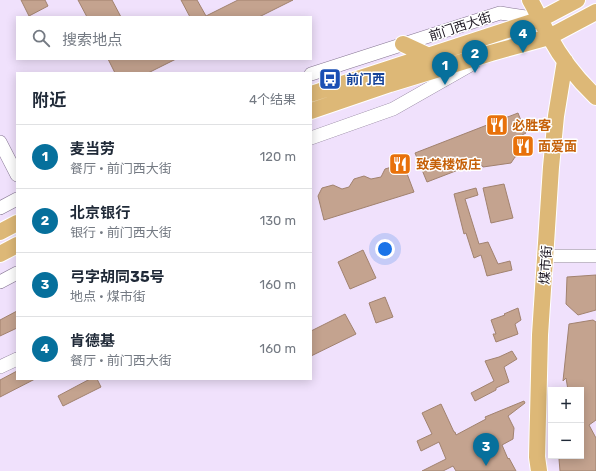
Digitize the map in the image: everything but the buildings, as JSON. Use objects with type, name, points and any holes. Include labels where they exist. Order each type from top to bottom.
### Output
[{"type":"main road","points":[[530,0],[549,37],[565,61],[583,84],[596,97]]},
{"type":"main road","points":[[541,19],[577,0]]},
{"type":"main road","points":[[312,111],[390,84],[549,37],[596,12]]},
{"type":"main road","name":"前门西大街","points":[[312,94],[541,19]]},
{"type":"main road","points":[[403,44],[429,56]]},
{"type":"main road","name":"煤市街","points":[[539,471],[537,457],[540,335],[545,256],[556,116],[565,61]]},
{"type":"main road","points":[[0,232],[16,224]]},
{"type":"main road","points":[[0,254],[16,246]]},
{"type":"street","name":"前门西大街","points":[[312,74],[500,13],[541,19]]},
{"type":"street","points":[[312,138],[392,109],[491,53]]},
{"type":"street","points":[[0,142],[16,173]]},
{"type":"street","points":[[0,208],[16,200]]},
{"type":"street","points":[[545,256],[596,256]]},
{"type":"street","points":[[0,282],[16,274]]},
{"type":"street","points":[[0,367],[16,359]]},
{"type":"place","name":"肯德基","points":[[523,53]]},
{"type":"place","name":"北京银行","points":[[475,73]]},
{"type":"place","name":"前门西","points":[[330,79]]},
{"type":"place","name":"麦当劳","points":[[445,85]]},
{"type":"place","name":"必胜客","points":[[497,125]]},
{"type":"place","name":"面爱面","points":[[523,146]]},
{"type":"place","name":"致美楼饭庄","points":[[400,164]]},
{"type":"place","name":"弓字胡同35号","points":[[486,466]]}]
